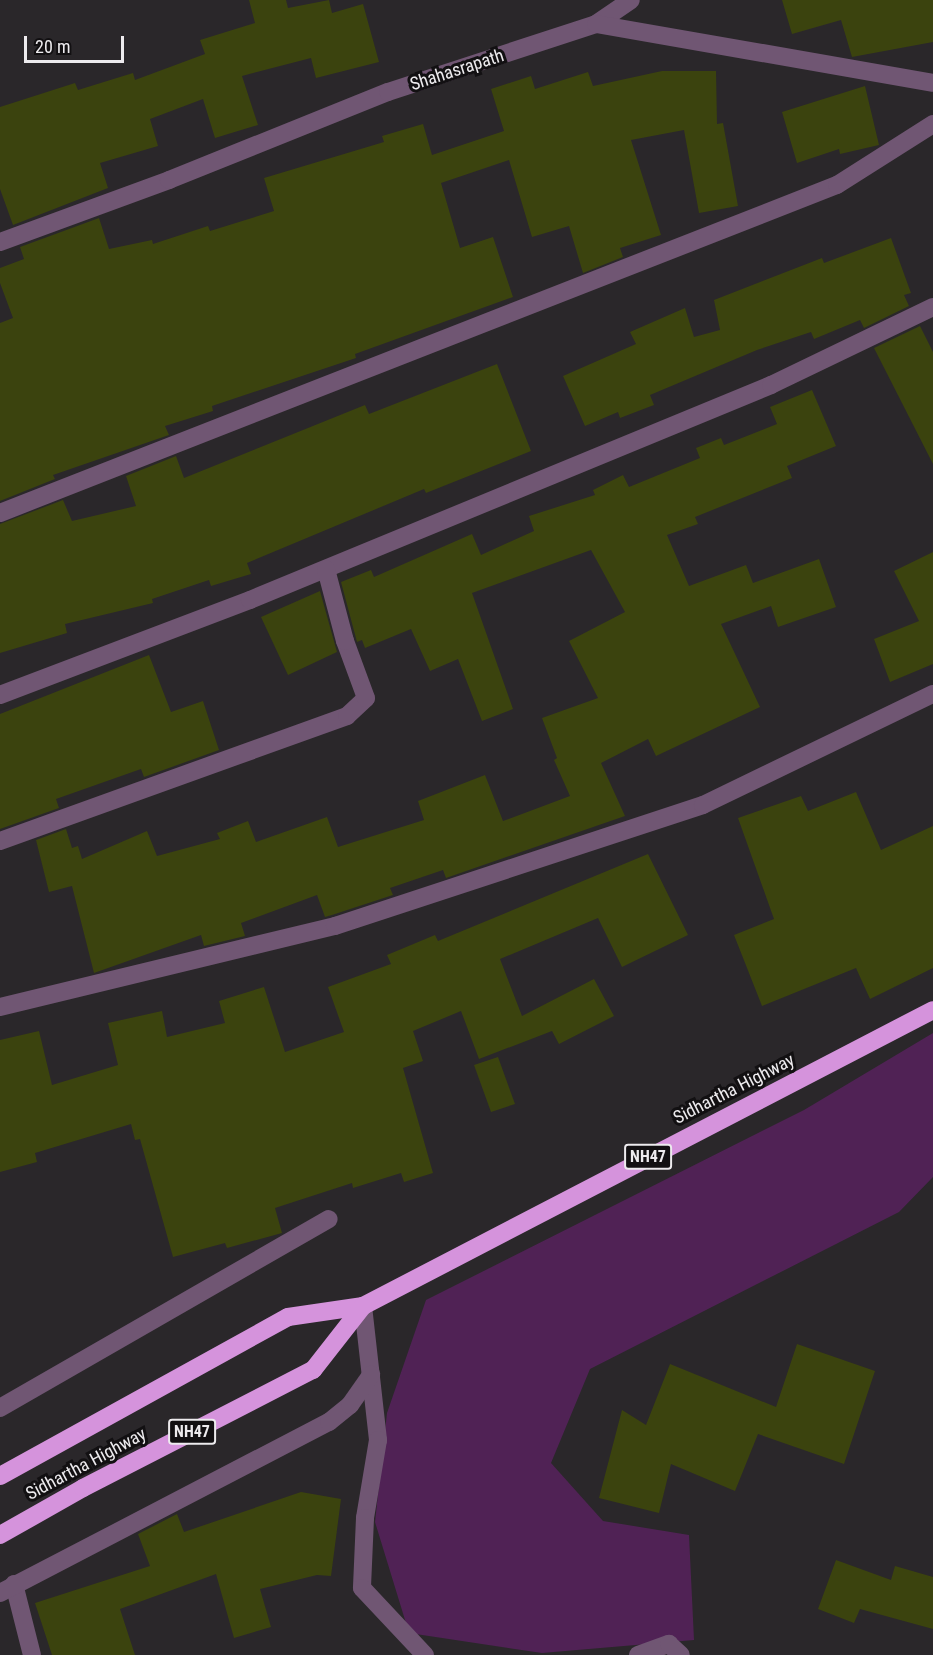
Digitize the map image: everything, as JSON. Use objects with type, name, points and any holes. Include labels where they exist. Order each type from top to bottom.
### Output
[{"type":"highway","name":"Sidhartha Highway","points":[[0,1476],[288,1317],[363,1305],[933,1010]]},
{"type":"highway","name":"Sidhartha Highway","points":[[0,1535],[83,1488],[313,1370],[363,1305]]},
{"type":"street","points":[[596,24],[631,0]]},
{"type":"street","name":"Shahasrapath","points":[[0,242],[169,180],[388,92],[596,24],[933,83]]},
{"type":"street","points":[[0,513],[837,185],[933,124]]},
{"type":"street","points":[[0,695],[326,569],[771,385],[933,307]]},
{"type":"street","points":[[0,841],[347,716],[366,698],[345,641],[326,569]]},
{"type":"street","points":[[0,1007],[335,926],[703,805],[933,694]]},
{"type":"street","points":[[0,1408],[329,1219]]},
{"type":"street","points":[[363,1305],[378,1440],[365,1518],[362,1588],[425,1655]]},
{"type":"street","points":[[32,1655],[7,1588],[329,1422],[350,1405],[371,1375]]},
{"type":"street","points":[[638,1655],[669,1644],[681,1655]]},
{"type":"shaded area","points":[[933,1033],[933,1177],[899,1212],[590,1369],[551,1463],[603,1521],[689,1535],[694,1640],[542,1653],[409,1633],[375,1522],[387,1413],[426,1300],[804,1110]]},
{"type":"building","points":[[249,0],[286,0],[288,8],[329,0],[332,13],[363,4],[379,62],[316,78],[311,58],[242,76],[258,125],[215,138],[203,99],[150,119],[158,146],[100,163],[108,188],[13,225],[0,189],[0,107],[75,83],[78,90],[133,73],[135,80],[205,54],[200,40],[255,23]]},
{"type":"building","points":[[782,0],[933,0],[933,42],[852,57],[841,20],[792,34]]},
{"type":"building","points":[[662,71],[716,71],[717,124],[723,123],[738,206],[699,213],[684,130],[631,140],[661,235],[620,248],[623,257],[583,273],[569,226],[532,237],[509,160],[441,183],[460,248],[493,237],[513,297],[355,354],[356,358],[212,406],[213,411],[165,426],[169,435],[53,475],[55,479],[0,501],[0,323],[13,318],[0,283],[0,268],[24,259],[20,247],[99,218],[109,249],[152,240],[153,244],[208,226],[210,231],[274,211],[264,178],[384,142],[382,136],[423,124],[432,155],[504,131],[491,89],[531,76],[535,89],[588,72],[593,86]]},
{"type":"building","points":[[865,86],[879,145],[840,154],[839,149],[797,163],[782,112]]},
{"type":"building","points":[[891,238],[911,293],[904,295],[909,306],[864,328],[860,320],[814,339],[811,332],[757,350],[650,395],[654,405],[620,418],[618,412],[585,426],[563,376],[636,344],[630,332],[685,308],[694,337],[720,330],[714,300],[822,258],[824,263]]},
{"type":"building","points":[[920,326],[933,352],[933,464],[874,348]]},
{"type":"building","points":[[497,364],[531,451],[426,493],[424,489],[247,563],[251,574],[211,586],[209,580],[152,599],[153,603],[65,624],[67,633],[0,653],[0,524],[63,500],[72,521],[136,506],[126,476],[176,456],[184,478],[365,405],[369,414]]},
{"type":"building","points":[[812,390],[836,446],[787,466],[792,478],[695,517],[698,524],[667,535],[689,586],[746,565],[753,583],[819,559],[836,607],[778,627],[771,606],[721,624],[760,707],[656,756],[648,739],[601,763],[625,816],[446,878],[443,870],[390,888],[393,895],[332,915],[325,917],[317,895],[241,923],[245,936],[204,946],[201,935],[94,973],[72,886],[49,892],[36,840],[66,829],[72,848],[78,846],[82,859],[147,831],[157,856],[220,839],[217,833],[248,821],[256,842],[327,817],[338,847],[424,820],[418,801],[485,775],[503,821],[570,796],[554,760],[557,758],[542,718],[598,698],[569,641],[625,612],[591,550],[472,593],[513,709],[482,721],[458,659],[430,671],[411,629],[365,648],[362,640],[357,642],[341,582],[371,570],[374,577],[472,534],[481,555],[534,531],[529,516],[595,495],[593,490],[623,475],[629,487],[700,458],[696,448],[721,438],[724,445],[777,424],[770,407]]},
{"type":"building","points":[[933,552],[933,664],[890,682],[874,639],[919,621],[894,571]]},
{"type":"building","points":[[320,591],[337,652],[288,675],[261,617]]},
{"type":"building","points":[[149,655],[171,712],[203,701],[219,750],[144,777],[141,769],[56,799],[59,808],[0,829],[0,714]]},
{"type":"building","points":[[856,792],[881,850],[933,826],[933,968],[870,999],[856,968],[762,1006],[734,935],[774,919],[738,818],[801,796],[808,811]]},
{"type":"building","points":[[648,854],[688,935],[622,967],[598,918],[500,959],[522,1016],[594,979],[614,1016],[559,1044],[552,1031],[479,1059],[461,1011],[413,1031],[423,1061],[403,1068],[433,1173],[404,1182],[401,1173],[353,1188],[352,1183],[275,1208],[282,1233],[227,1248],[225,1243],[173,1257],[140,1139],[135,1140],[131,1124],[35,1153],[37,1162],[0,1172],[0,1040],[39,1031],[52,1085],[118,1065],[108,1023],[162,1011],[167,1037],[225,1023],[219,1001],[264,987],[285,1052],[344,1032],[328,987],[391,964],[387,955],[435,935],[438,941]]},
{"type":"building","points":[[498,1057],[515,1104],[491,1112],[474,1065]]},
{"type":"building","points":[[797,1344],[875,1371],[844,1464],[758,1434],[735,1491],[671,1464],[659,1513],[599,1498],[622,1410],[646,1425],[670,1364],[776,1407]]},
{"type":"building","points":[[301,1492],[341,1499],[331,1576],[317,1575],[260,1589],[271,1627],[234,1638],[216,1574],[120,1609],[135,1655],[52,1655],[35,1603],[150,1566],[138,1534],[177,1514],[184,1532]]},
{"type":"building","points":[[836,1560],[891,1580],[895,1566],[933,1577],[933,1629],[860,1609],[854,1623],[818,1609]]}]
